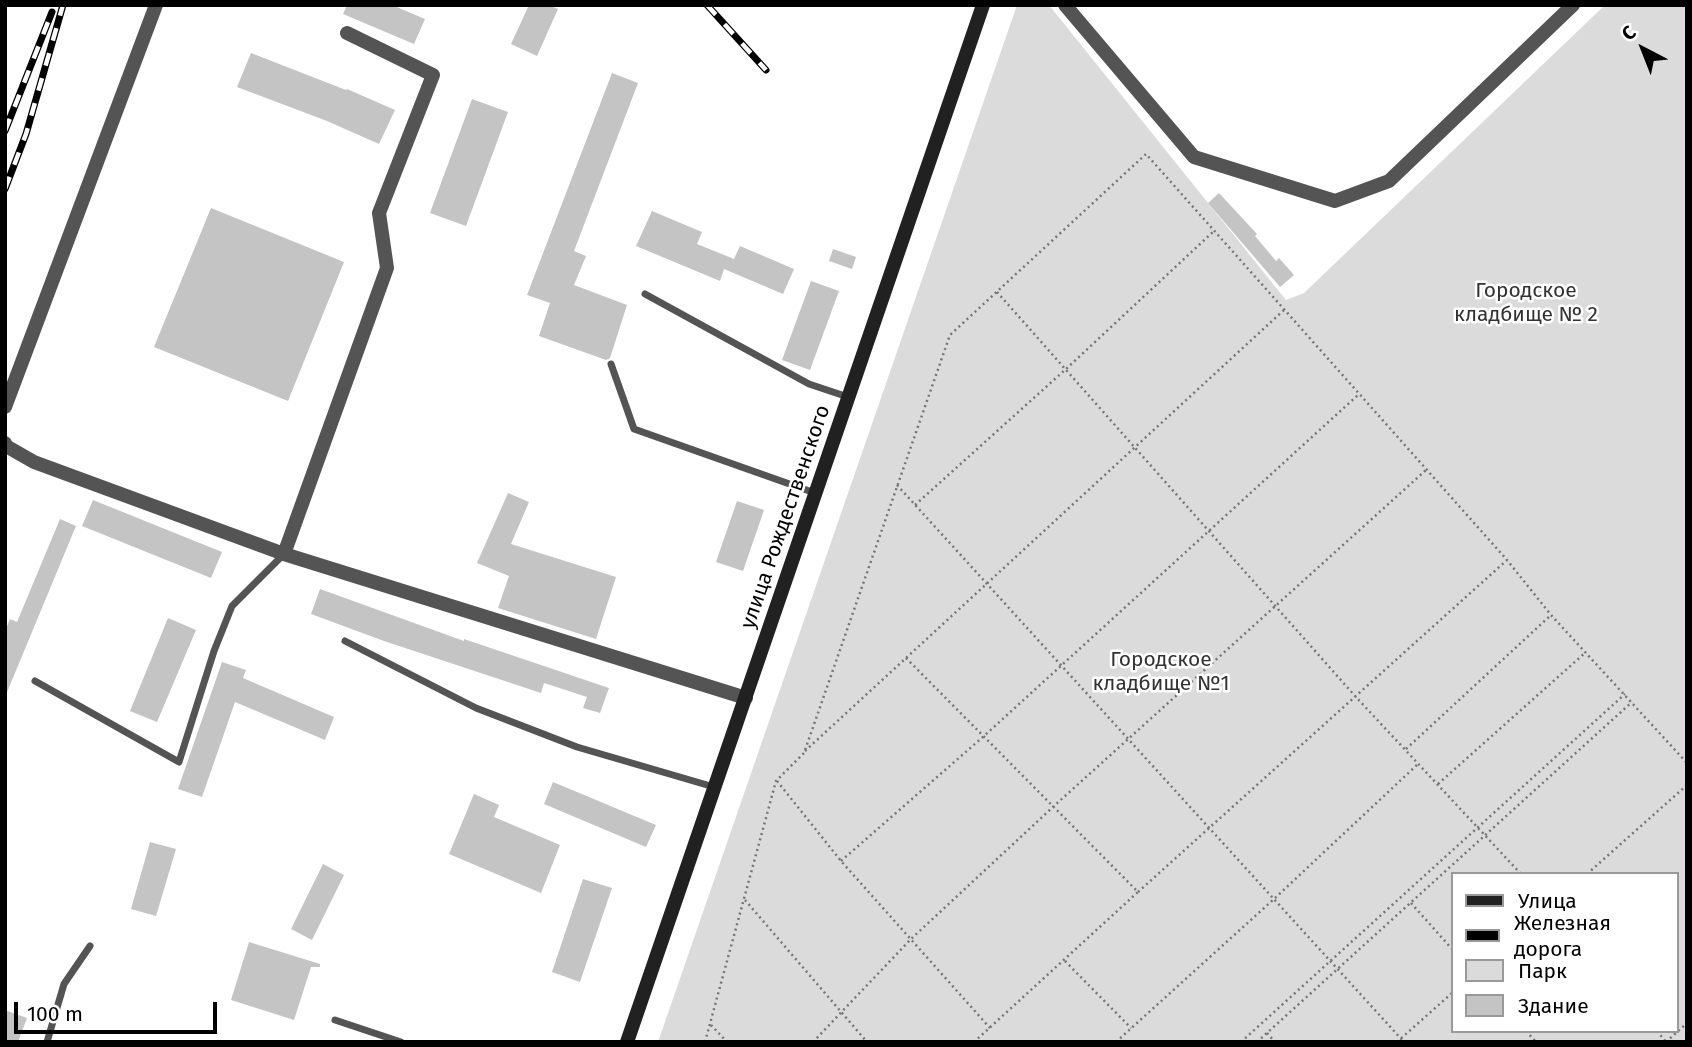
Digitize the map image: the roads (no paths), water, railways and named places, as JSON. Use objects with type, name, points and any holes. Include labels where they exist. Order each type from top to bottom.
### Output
[{"type":"main road","name":"улица Рождественского","points":[[627,1042],[983,5]]},
{"type":"street","points":[[5,407],[156,5]]},
{"type":"street","points":[[1065,5],[1194,156],[1335,201],[1389,181],[1573,5]]},
{"type":"street","points":[[284,554],[387,268],[379,213],[433,75],[347,33]]},
{"type":"street","points":[[5,443],[34,462],[284,554],[746,698]]},
{"type":"lane","points":[[645,294],[809,384],[849,398]]},
{"type":"lane","points":[[611,364],[634,429],[816,494]]},
{"type":"lane","points":[[35,681],[179,762],[214,651],[232,606],[284,554]]},
{"type":"lane","points":[[345,641],[420,677],[476,708],[578,747],[715,787]]},
{"type":"lane","points":[[47,1042],[64,984],[90,946]]},
{"type":"lane","points":[[335,1020],[401,1042]]},
{"type":"railway","points":[[5,189],[26,134],[63,5]]},
{"type":"railway","points":[[707,5],[766,70]]},
{"type":"railway","points":[[5,131],[52,12]]},
{"type":"park label","name":"Городское кладбище № 2","points":[[1526,303]]},
{"type":"park label","name":"Городское кладбище №1","points":[[1161,672]]}]
